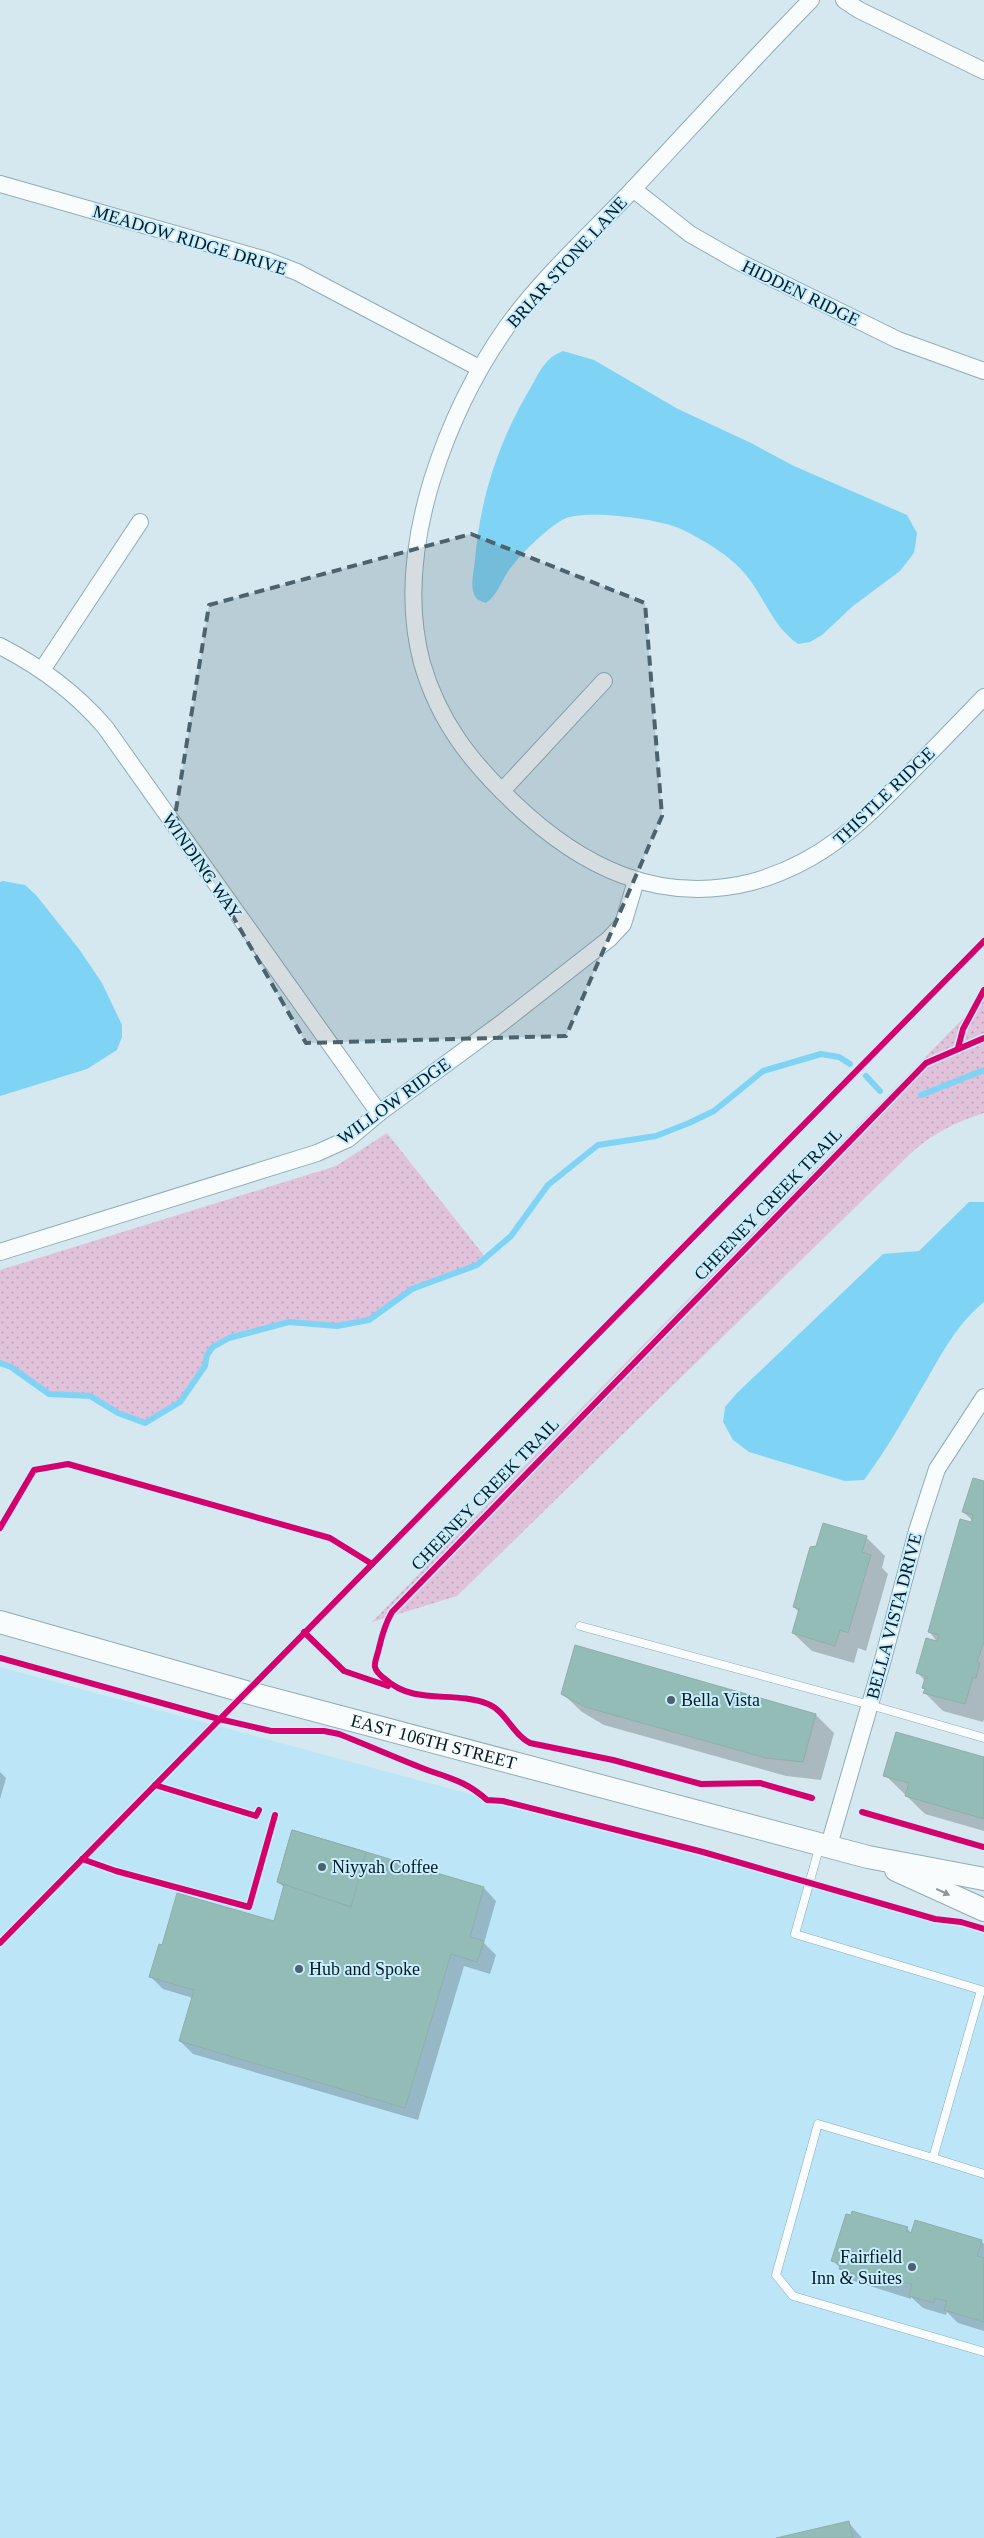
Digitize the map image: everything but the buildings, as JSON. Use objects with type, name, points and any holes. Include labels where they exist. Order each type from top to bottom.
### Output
[{"type":"main road","name":"EAST 106TH STREET","points":[[0,1622],[246,1692],[825,1844],[868,1857],[984,1878]]},
{"type":"main road","name":"EAST 106TH STREET","points":[[868,1857],[984,1910]]},
{"type":"street","name":"BRIAR STONE LANE","points":[[502,792],[469,757],[433,693],[421,659],[413,604],[414,567],[427,499],[458,411],[479,368],[523,307],[811,0]]},
{"type":"street","points":[[844,0],[859,10],[984,71]]},
{"type":"street","name":"MEADOW RIDGE DRIVE","points":[[0,184],[266,260],[297,272],[479,368]]},
{"type":"street","name":"HIDDEN RIDGE","points":[[633,189],[690,234],[739,262],[898,340],[984,371]]},
{"type":"street","points":[[42,670],[140,522]]},
{"type":"street","name":"WINDING WAY","points":[[0,646],[42,670],[70,690],[104,727],[378,1113]]},
{"type":"street","points":[[502,792],[604,681]]},
{"type":"street","name":"THISTLE RIDGE","points":[[502,792],[543,829],[576,853],[608,870],[636,881],[677,888],[714,888],[748,883],[805,862],[834,845],[863,821],[984,697]]},
{"type":"street","name":"WILLOW RIDGE","points":[[0,1252],[317,1153],[348,1139],[378,1113],[503,1022],[609,940],[623,924],[636,881]]},
{"type":"street","name":"BELLA VISTA DRIVE","points":[[825,1844],[870,1704],[917,1531],[937,1469],[984,1397]]},
{"type":"lane","points":[[580,1626],[870,1704],[984,1738]]},
{"type":"lane","points":[[825,1844],[794,1934],[982,1990],[933,2158]]},
{"type":"lane","points":[[984,2174],[818,2124],[776,2275],[793,2296],[984,2352]]},
{"type":"highlighted area","points":[[471,534],[645,603],[662,816],[566,1036],[306,1043],[175,816],[209,605]]},
{"type":"shaded area","points":[[984,997],[984,1113],[945,1129],[911,1153],[457,1596],[372,1622]]},
{"type":"shaded area","points":[[387,1133],[486,1258],[459,1272],[412,1289],[369,1320],[337,1326],[289,1322],[229,1338],[212,1347],[207,1355],[205,1366],[180,1402],[145,1423],[118,1413],[90,1396],[49,1394],[11,1367],[0,1364],[0,1270],[336,1166]]},
{"type":"shaded area","points":[[0,1667],[984,1933],[984,2538],[0,2538]]},
{"type":"water","points":[[563,351],[594,360],[678,409],[751,443],[794,466],[907,515],[917,533],[914,553],[900,571],[853,606],[822,635],[810,642],[798,644],[789,637],[775,620],[746,575],[724,555],[707,543],[671,525],[621,516],[586,515],[572,517],[555,524],[523,554],[509,571],[497,591],[486,603],[478,600],[472,586],[473,577],[481,514],[493,470],[509,428],[537,376],[547,361]]},
{"type":"water","points":[[0,882],[25,885],[36,895],[79,949],[102,983],[122,1025],[122,1037],[117,1050],[87,1069],[0,1096]]},
{"type":"water","points":[[969,1202],[984,1202],[984,1302],[952,1338],[889,1443],[864,1480],[845,1481],[749,1452],[733,1440],[723,1422],[725,1407],[737,1393],[883,1254],[919,1251]]},
{"type":"waterway","points":[[0,1363],[11,1367],[49,1394],[90,1396],[118,1413],[145,1423],[180,1402],[205,1366],[207,1355],[213,1347],[229,1338],[289,1322],[337,1326],[369,1320],[412,1289],[477,1265],[511,1236],[548,1185],[598,1145],[656,1136],[689,1123],[714,1111],[763,1071],[821,1054],[839,1057],[850,1064]]},
{"type":"waterway","points":[[921,1095],[984,1070]]},
{"type":"waterway","points":[[866,1076],[880,1091]]},
{"type":"cycle path","points":[[0,1943],[984,941]]},
{"type":"cycle path","points":[[958,1048],[963,1029],[984,990]]},
{"type":"cycle path","name":"CHEENEY CREEK TRAIL","points":[[812,1798],[760,1783],[701,1784],[613,1760],[530,1743],[518,1734],[494,1707],[475,1700],[409,1692],[397,1687],[380,1675],[376,1669],[376,1660],[384,1630],[392,1612],[926,1063],[984,1038]]},
{"type":"cycle path","points":[[0,1528],[34,1470],[68,1464],[330,1538],[372,1564]]},
{"type":"cycle path","points":[[304,1632],[344,1671],[388,1686]]},
{"type":"cycle path","points":[[0,1658],[219,1719],[271,1731],[324,1731],[339,1734],[456,1780],[479,1793],[487,1800],[503,1801],[703,1852],[935,1919],[961,1922],[984,1929]]},
{"type":"cycle path","points":[[155,1785],[256,1816],[259,1810]]},
{"type":"cycle path","points":[[862,1812],[984,1847]]},
{"type":"cycle path","points":[[82,1859],[116,1871],[249,1907],[275,1815]]},
{"type":"place","name":"Bella Vista","points":[[671,1700]]},
{"type":"place","name":"Niyyah Coffee","points":[[322,1867]]},
{"type":"place","name":"Hub and Spoke","points":[[299,1969]]},
{"type":"place","name":"Fairfield Inn & Suites","points":[[912,2267]]}]
